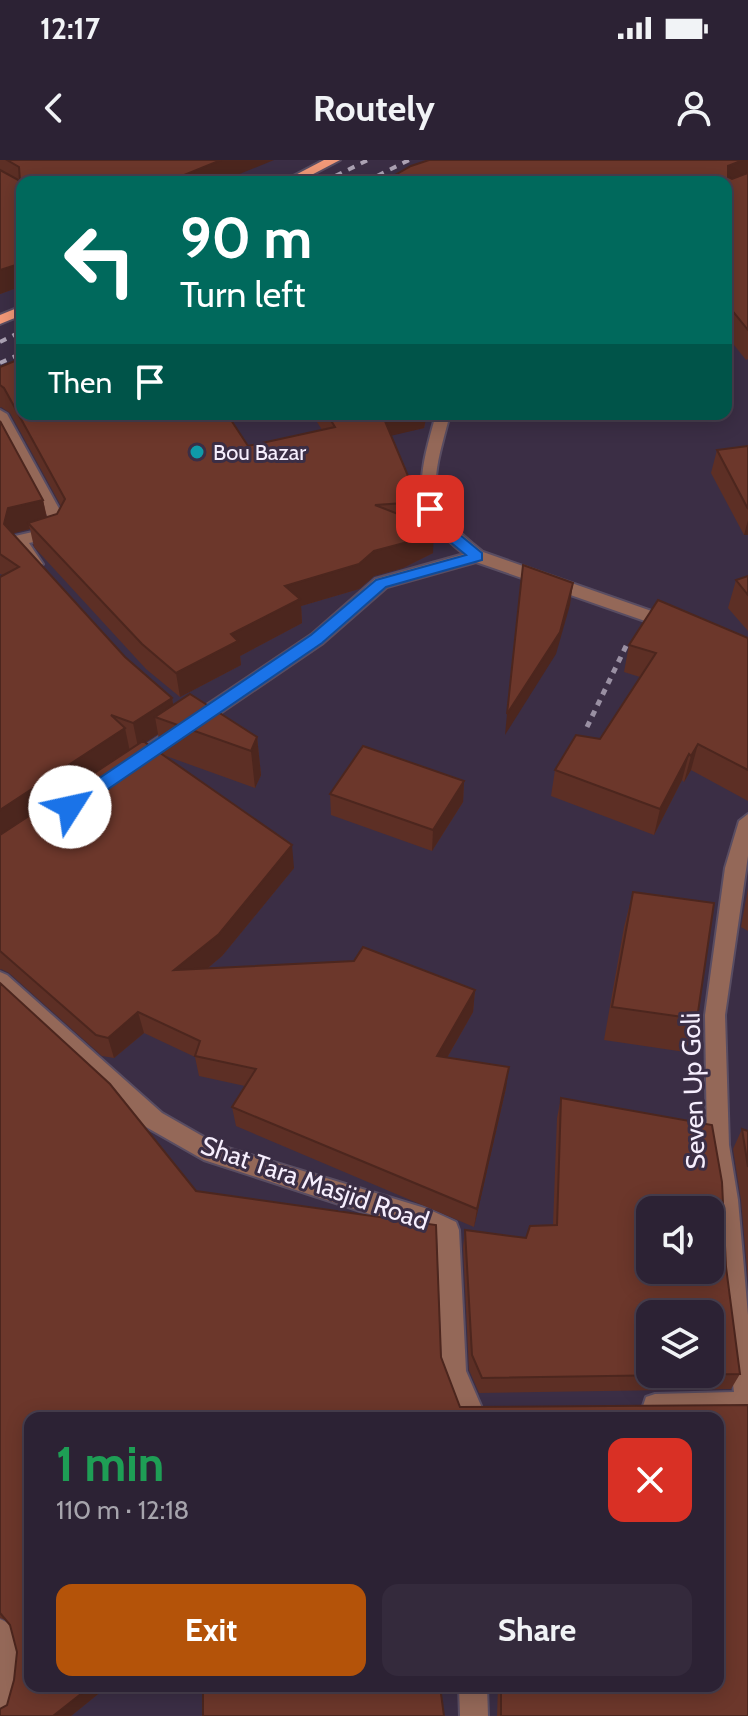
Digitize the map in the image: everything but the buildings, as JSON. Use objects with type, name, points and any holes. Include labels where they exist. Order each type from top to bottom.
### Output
[{"type":"main road","points":[[301,176],[334,160]]},
{"type":"street","points":[[0,414],[60,525],[56,532],[20,543],[45,575]]},
{"type":"street","points":[[441,420],[425,485],[430,509],[443,529],[477,556],[695,634]]},
{"type":"street","points":[[117,774],[187,718],[317,639],[381,583],[477,556]]},
{"type":"street","name":"Seven Up Goli","points":[[748,821],[735,868],[715,1015],[718,1145],[727,1200],[732,1283],[748,1406]]},
{"type":"street","name":"Shat Tara Masjid Road","points":[[0,981],[154,1120],[212,1153],[428,1220],[448,1230],[454,1372],[470,1412]]},
{"type":"street","points":[[624,1406],[748,1406]]},
{"type":"street","points":[[476,1412],[501,1408]]},
{"type":"street","points":[[0,1632],[13,1654],[5,1701]]},
{"type":"street","points":[[473,1692],[474,1716]]},
{"type":"path","points":[[587,727],[643,613]]},
{"type":"railway","points":[[335,176],[368,160]]},
{"type":"railway","points":[[377,176],[409,160]]},
{"type":"railway","points":[[0,342],[16,334]]},
{"type":"railway","points":[[0,363],[16,356]]},
{"type":"place","name":"Bou Bazar","points":[[197,452]]},
{"type":"route","points":[[70,807],[317,639],[381,583],[477,556],[443,529],[430,509]]}]
